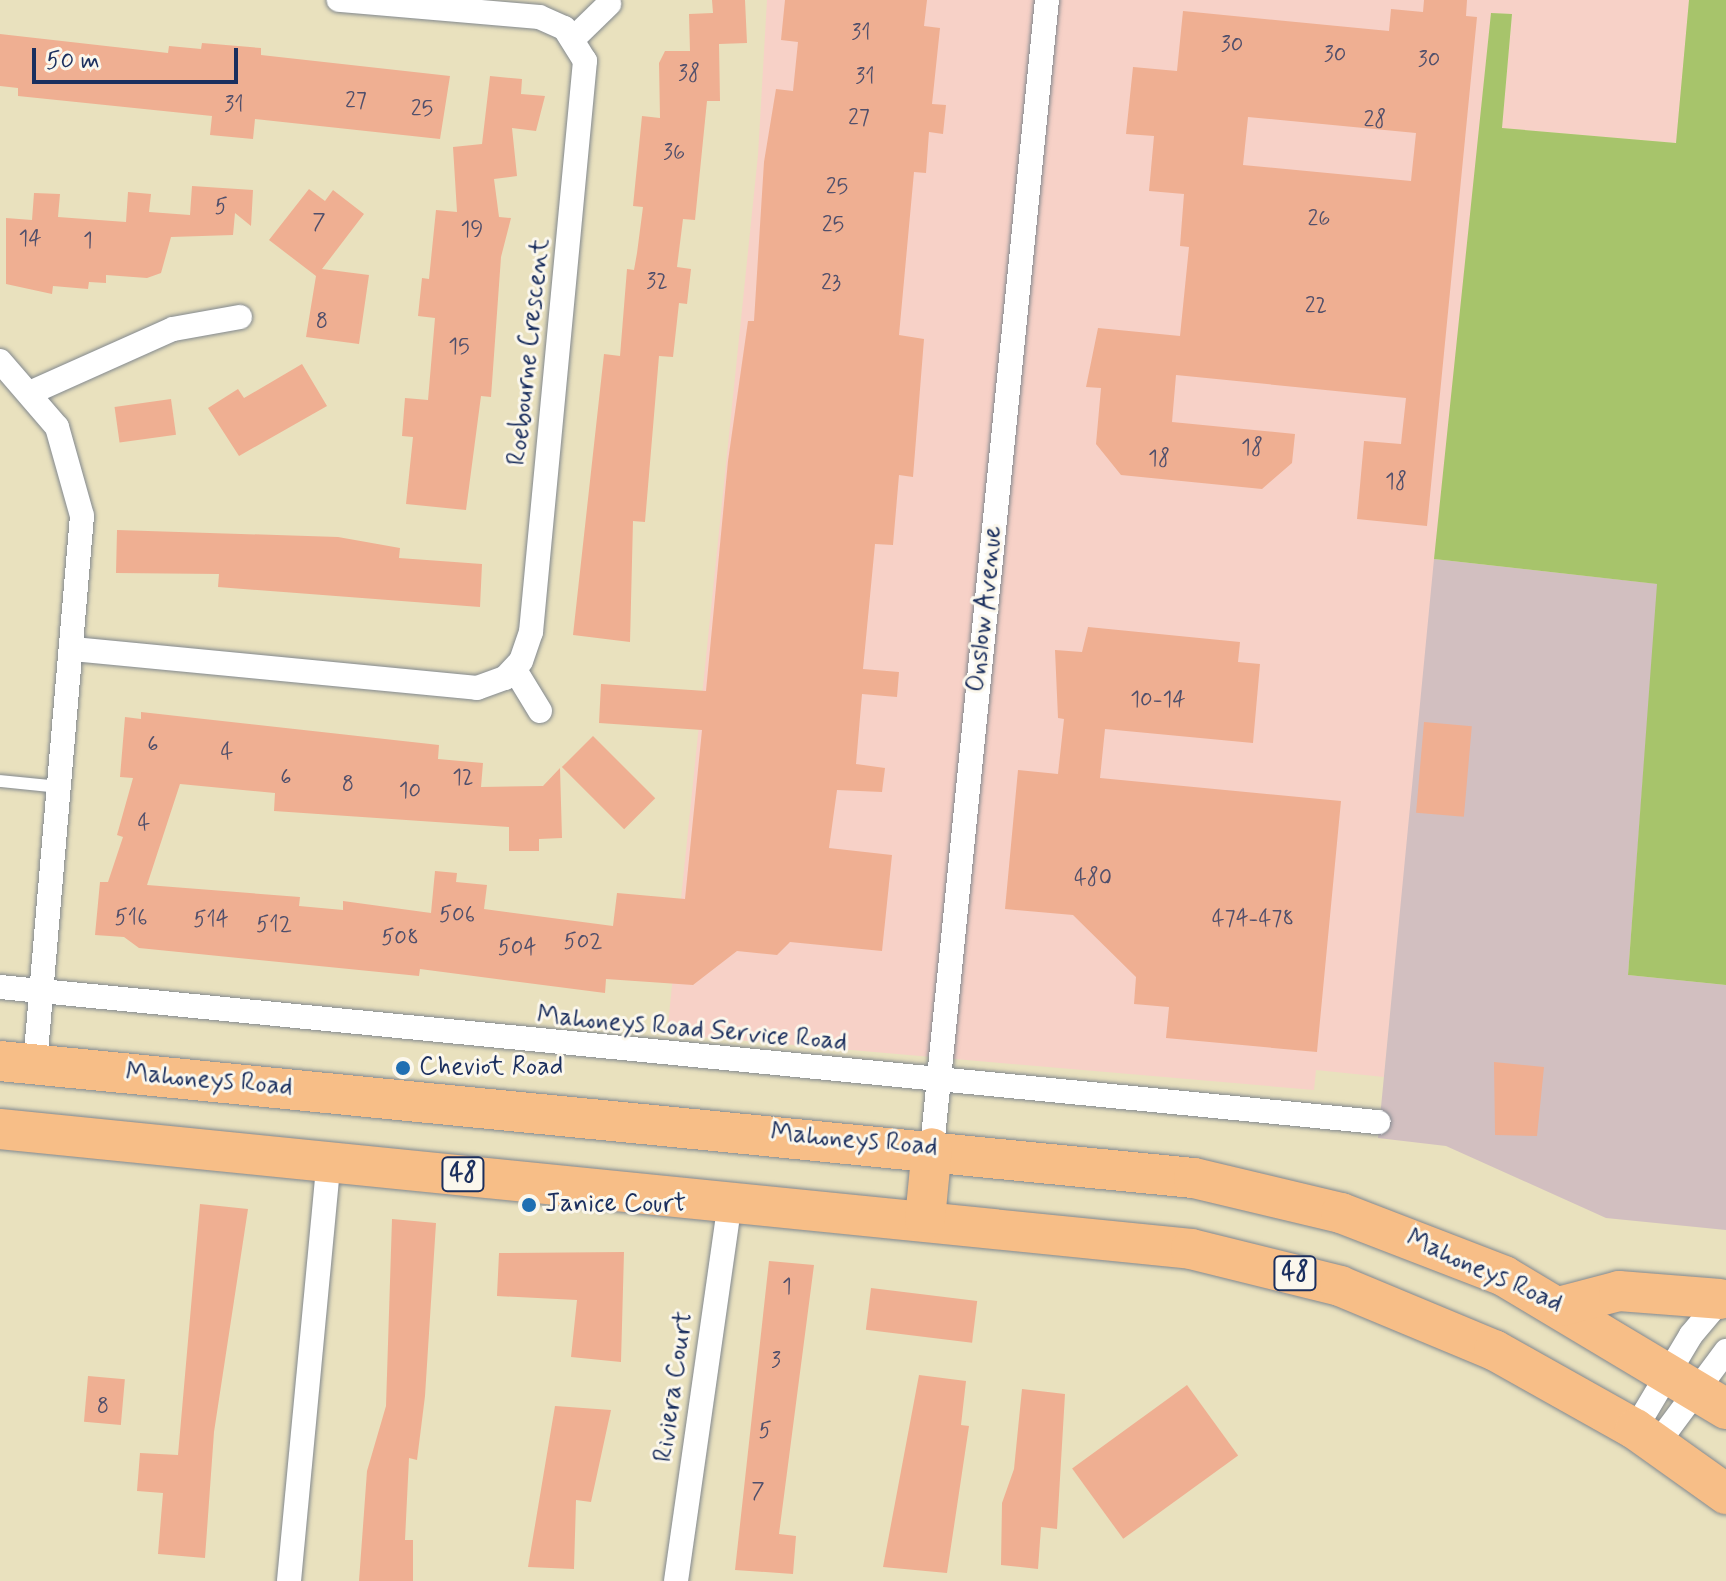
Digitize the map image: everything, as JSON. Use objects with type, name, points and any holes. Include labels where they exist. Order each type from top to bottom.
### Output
[{"type":"main road","name":"Mahoneys Road","points":[[18,1063],[1118,1167],[1269,1193],[1396,1233],[1562,1306],[1697,1390]]},
{"type":"main road","name":"48","points":[[0,1129],[1137,1240],[1326,1282],[1494,1350],[1646,1437],[1726,1494]]},
{"type":"main road","name":"Onslow Avenue","points":[[925,1219],[932,1148]]},
{"type":"main road","points":[[1562,1306],[1619,1291],[1723,1297]]},
{"type":"street","points":[[339,0],[539,17],[574,38],[609,4]]},
{"type":"street","name":"Onslow Avenue","points":[[932,1148],[1047,0]]},
{"type":"street","name":"Roebourne Crescent","points":[[515,670],[531,632],[586,75],[574,38]]},
{"type":"street","points":[[32,392],[173,329],[240,317]]},
{"type":"street","points":[[0,361],[32,392],[67,448],[80,493],[73,649],[40,993],[18,1063]]},
{"type":"street","points":[[73,649],[477,688],[515,670],[540,711]]},
{"type":"street","name":"Mahoneys Road Service Road","points":[[0,987],[938,1082],[1378,1122]]},
{"type":"street","points":[[289,1581],[329,1161]]},
{"type":"street","name":"Riviera Court","points":[[676,1581],[730,1200]]},
{"type":"street","points":[[1646,1437],[1697,1390],[1723,1297]]},
{"type":"street","points":[[1646,1437],[1697,1390],[1726,1351]]},
{"type":"lane","points":[[0,781],[59,787]]},
{"type":"shaded area","points":[[767,0],[1689,0],[1677,143],[1502,128],[1512,14],[1491,13],[1384,1077],[1316,1070],[1314,1090],[667,1034],[758,155]]},
{"type":"shaded area","points":[[1434,559],[1658,584],[1628,975],[1726,985],[1726,1230],[1606,1218],[1446,1146],[1378,1138]]},
{"type":"green space","points":[[1689,0],[1726,0],[1726,985],[1628,975],[1657,584],[1434,559],[1491,13],[1512,14],[1502,128],[1676,143]]},
{"type":"building","points":[[712,0],[745,0],[747,43],[719,44],[720,101],[707,101],[695,220],[683,219],[677,267],[691,269],[687,304],[679,303],[673,357],[659,356],[645,522],[633,521],[630,642],[573,635],[604,354],[620,356],[627,269],[634,270],[637,253],[643,207],[633,206],[642,116],[660,118],[659,63],[665,51],[690,51],[689,14],[713,13]]},
{"type":"building","points":[[785,0],[927,0],[924,26],[940,28],[932,104],[946,105],[943,134],[929,132],[926,173],[914,172],[899,335],[924,339],[913,477],[899,475],[893,545],[875,544],[863,669],[899,672],[897,697],[862,694],[856,764],[885,768],[882,792],[837,790],[829,848],[892,855],[882,951],[790,942],[777,955],[737,951],[693,985],[606,979],[605,993],[420,969],[419,976],[139,948],[124,937],[95,935],[100,882],[108,882],[123,837],[117,835],[133,778],[120,777],[125,717],[141,719],[141,712],[439,745],[438,759],[483,763],[481,787],[543,786],[560,768],[562,838],[539,839],[539,851],[509,851],[509,827],[274,811],[275,793],[180,784],[147,885],[300,897],[299,906],[343,910],[343,901],[431,913],[435,871],[457,873],[456,882],[487,885],[484,909],[613,926],[617,893],[685,899],[702,730],[599,723],[601,684],[706,691],[728,461],[748,321],[754,321],[764,162],[776,89],[793,91],[798,42],[781,40]]},
{"type":"building","points":[[1424,0],[1467,0],[1466,16],[1477,17],[1427,526],[1357,519],[1364,441],[1401,444],[1406,398],[1176,375],[1172,422],[1295,434],[1292,463],[1262,489],[1121,475],[1096,444],[1101,388],[1086,387],[1098,328],[1180,336],[1189,247],[1180,246],[1184,194],[1149,191],[1154,136],[1126,134],[1133,67],[1177,71],[1183,11],[1389,31],[1391,9],[1423,12]],"holes":[[[1248,117],[1416,133],[1411,181],[1243,165]]]},
{"type":"building","points":[[0,34],[168,53],[169,46],[201,49],[202,43],[261,48],[261,55],[450,76],[440,139],[255,119],[253,139],[210,135],[212,116],[18,96],[18,88],[0,86]]},
{"type":"building","points":[[490,76],[522,79],[521,94],[545,96],[536,131],[512,128],[517,176],[494,179],[499,217],[511,218],[501,257],[491,397],[481,396],[466,510],[406,504],[413,437],[402,436],[405,398],[428,400],[435,318],[418,316],[422,278],[429,279],[436,210],[457,212],[453,147],[482,144]]},
{"type":"building","points":[[192,186],[253,190],[251,226],[235,213],[233,235],[171,237],[161,273],[147,278],[106,275],[106,283],[89,282],[88,289],[53,286],[52,294],[6,284],[6,218],[32,220],[34,193],[60,194],[58,217],[126,222],[128,192],[151,194],[149,212],[190,215]]},
{"type":"building","points":[[309,189],[325,201],[333,190],[364,214],[322,269],[369,275],[359,344],[306,337],[316,276],[269,240]]},
{"type":"building","points":[[302,364],[327,406],[239,456],[208,408],[238,389],[244,398]]},
{"type":"building","points":[[171,399],[176,435],[120,443],[115,407]]},
{"type":"building","points":[[117,530],[338,537],[400,548],[399,558],[482,564],[480,607],[218,587],[219,574],[116,573]]},
{"type":"building","points":[[1088,627],[1240,642],[1238,662],[1260,664],[1253,743],[1105,729],[1100,778],[1341,801],[1317,1052],[1166,1038],[1169,1007],[1134,1004],[1136,977],[1073,915],[1005,909],[1018,770],[1058,774],[1064,719],[1058,718],[1055,650],[1082,652]]},
{"type":"building","points":[[1424,722],[1472,726],[1464,817],[1416,813]]},
{"type":"building","points":[[593,736],[655,798],[624,829],[562,767]]},
{"type":"building","points":[[1494,1062],[1544,1067],[1537,1136],[1495,1135]]},
{"type":"building","points":[[200,1204],[248,1209],[214,1432],[205,1558],[158,1554],[163,1493],[137,1491],[140,1453],[178,1455]]},
{"type":"building","points":[[392,1219],[436,1223],[425,1396],[417,1460],[409,1458],[405,1540],[413,1540],[413,1581],[359,1581],[367,1471],[386,1406]]},
{"type":"building","points":[[624,1252],[621,1362],[571,1357],[577,1300],[497,1296],[499,1253]]},
{"type":"building","points":[[769,1261],[814,1265],[779,1534],[796,1536],[793,1574],[735,1570]]},
{"type":"building","points":[[871,1288],[977,1301],[972,1343],[866,1330]]},
{"type":"building","points":[[919,1375],[966,1381],[961,1425],[969,1426],[947,1573],[883,1567]]},
{"type":"building","points":[[88,1376],[125,1379],[121,1425],[84,1422]]},
{"type":"building","points":[[1187,1385],[1238,1455],[1123,1539],[1072,1468]]},
{"type":"building","points":[[1022,1389],[1065,1394],[1057,1529],[1041,1527],[1038,1569],[1001,1565],[1002,1503],[1014,1469]]},
{"type":"building","points":[[555,1406],[611,1410],[591,1502],[576,1500],[574,1569],[528,1567]]},
{"type":"place","name":"Cheviot Road","points":[[403,1068]]},
{"type":"place","name":"Janice Court","points":[[529,1205]]}]
